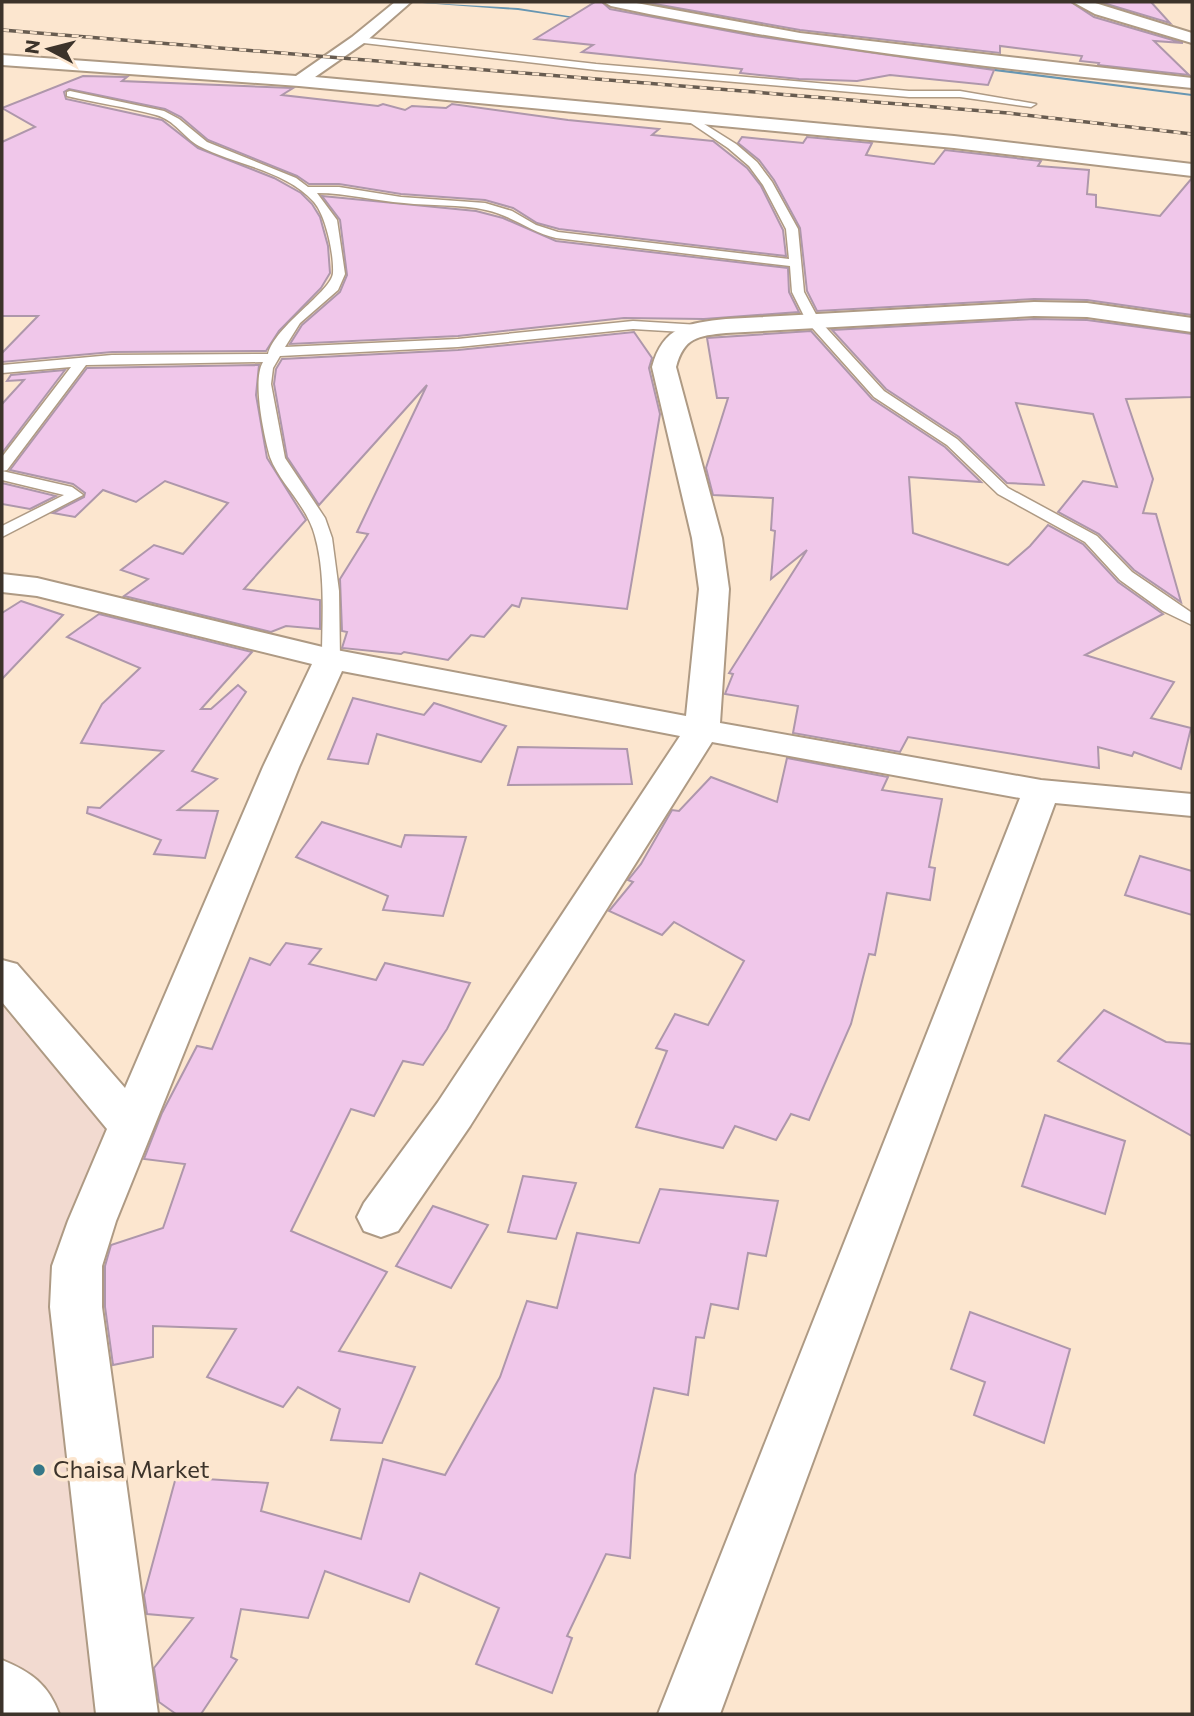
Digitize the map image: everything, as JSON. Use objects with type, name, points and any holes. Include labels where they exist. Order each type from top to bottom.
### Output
[{"type":"street","points":[[611,2],[800,38],[1192,83]]},
{"type":"street","points":[[1080,2],[1100,11],[1192,38]]},
{"type":"street","points":[[299,81],[358,40],[401,5]]},
{"type":"street","points":[[2,60],[299,81],[992,146],[1192,170]]},
{"type":"street","points":[[381,1217],[454,1114],[702,730],[714,589],[707,538],[664,367],[667,350],[677,338],[700,329],[1034,309],[1099,312],[1192,324]]},
{"type":"street","points":[[2,583],[37,587],[331,659],[702,730],[1041,791],[1192,805]]},
{"type":"street","points":[[127,1714],[76,1307],[77,1266],[92,1221],[281,767],[331,659]]},
{"type":"street","points":[[689,1714],[1041,791]]},
{"type":"street","points":[[2,974],[132,1127]]},
{"type":"street","points":[[2,1691],[28,1714]]},
{"type":"lane","points":[[358,40],[596,67],[909,94],[960,94],[1031,104]]},
{"type":"lane","points":[[70,94],[167,115],[183,124],[194,139],[203,144],[292,180],[318,199],[331,220],[339,274],[334,287],[295,321],[272,355],[266,368],[264,384],[278,458],[317,518],[324,538],[331,591],[331,659]]},
{"type":"lane","points":[[690,119],[732,146],[753,164],[768,184],[792,229],[798,292],[813,322],[879,394],[952,442],[1003,491],[1091,539],[1126,576],[1192,620]]},
{"type":"lane","points":[[305,190],[339,190],[401,200],[485,206],[508,213],[532,227],[556,234],[795,263]]},
{"type":"lane","points":[[2,369],[82,361],[272,355],[458,343],[633,325],[700,329]]},
{"type":"lane","points":[[2,467],[82,361]]},
{"type":"lane","points":[[2,476],[67,490],[75,495],[2,532]]},
{"type":"shaded area","name":"Chaisa Market","points":[[2,1006],[110,1134],[60,1268],[98,1714],[50,1714],[2,1672]]},
{"type":"building","points":[[595,2],[602,2],[610,9],[755,36],[994,70],[988,85],[890,75],[857,81],[799,79],[740,73],[742,69],[582,52],[593,45],[535,39]]},
{"type":"building","points":[[644,2],[1071,2],[1094,17],[1183,43],[1154,41],[1189,75],[1098,65],[1099,63],[1080,61],[1082,56],[1000,46],[1000,53],[800,30]]},
{"type":"building","points":[[1100,2],[1151,2],[1170,23]]},
{"type":"building","points":[[83,76],[127,77],[122,81],[293,88],[282,95],[378,106],[383,104],[405,110],[412,106],[446,108],[452,104],[659,129],[652,135],[713,141],[747,168],[761,186],[783,230],[786,256],[559,229],[537,223],[513,208],[485,200],[401,194],[339,184],[309,184],[297,176],[208,140],[181,117],[165,109],[69,89],[64,92],[66,99],[162,120],[198,148],[274,178],[301,193],[320,217],[328,246],[330,273],[321,288],[279,331],[266,351],[112,352],[2,362],[2,353],[38,316],[2,316],[2,142],[35,127],[2,108]]},
{"type":"building","points":[[742,137],[803,143],[807,137],[872,143],[866,155],[934,164],[945,150],[1041,161],[1038,166],[1089,170],[1087,194],[1096,195],[1096,207],[1160,216],[1192,178],[1192,315],[1087,300],[1034,299],[817,311],[807,291],[800,228],[774,180],[759,160],[738,143]]},
{"type":"building","points":[[322,196],[476,211],[503,218],[556,241],[788,268],[789,292],[799,312],[704,319],[624,318],[458,336],[290,344],[302,325],[340,292],[347,275],[340,220]]},
{"type":"building","points":[[1034,319],[1087,320],[1192,334],[1192,397],[1126,399],[1153,479],[1143,513],[1156,514],[1181,602],[1134,570],[1099,534],[1058,512],[1083,481],[1117,487],[1093,414],[1016,403],[1044,485],[1007,483],[959,437],[886,389],[832,330]]},
{"type":"building","points":[[811,331],[872,399],[945,447],[981,482],[909,477],[913,533],[1008,565],[1030,546],[1048,525],[1083,544],[1118,582],[1163,614],[1085,655],[1174,682],[1151,718],[1191,728],[1181,769],[1134,752],[1132,756],[1098,747],[1099,768],[908,737],[900,752],[793,733],[798,706],[725,694],[733,674],[729,673],[807,550],[771,579],[775,531],[771,530],[773,498],[713,495],[706,468],[728,398],[717,398],[707,338]]},
{"type":"building","points":[[634,332],[652,358],[649,368],[660,414],[627,609],[522,598],[519,607],[512,605],[484,637],[471,635],[448,660],[404,652],[401,654],[342,648],[347,632],[342,631],[340,579],[368,534],[357,532],[427,385],[319,505],[287,457],[274,384],[276,369],[282,359],[458,350]]},
{"type":"building","points":[[259,365],[256,395],[267,458],[306,520],[244,589],[320,600],[320,629],[286,626],[271,632],[124,596],[148,579],[121,570],[154,545],[183,554],[228,503],[165,481],[136,502],[103,490],[75,517],[53,513],[84,497],[85,493],[73,484],[10,470],[87,368]]},
{"type":"building","points":[[65,370],[2,453],[2,404],[24,380],[7,381],[11,375]]},
{"type":"building","points":[[2,483],[56,496],[30,509],[2,504]]},
{"type":"building","points":[[21,601],[63,615],[2,679],[2,613]]},
{"type":"building","points":[[99,614],[252,652],[201,709],[211,709],[238,685],[246,692],[192,771],[217,779],[178,810],[218,811],[205,858],[154,854],[161,840],[87,813],[88,807],[100,808],[163,751],[81,743],[102,704],[140,668],[67,637]]},
{"type":"building","points":[[353,698],[424,715],[434,703],[506,726],[481,762],[377,734],[368,764],[328,759]]},
{"type":"building","points":[[518,747],[627,749],[632,784],[508,785]]},
{"type":"building","points":[[787,758],[888,777],[882,790],[942,799],[929,867],[935,868],[930,900],[887,893],[875,955],[869,954],[851,1024],[809,1120],[791,1114],[776,1140],[735,1126],[723,1148],[636,1127],[667,1051],[656,1048],[675,1014],[708,1025],[744,961],[674,922],[662,935],[609,911],[633,882],[628,880],[641,864],[672,810],[679,811],[711,777],[777,802]]},
{"type":"building","points":[[322,822],[401,847],[405,835],[466,837],[443,916],[383,910],[388,896],[296,857]]},
{"type":"building","points":[[1140,856],[1192,871],[1192,915],[1125,895]]},
{"type":"building","points":[[286,943],[321,949],[309,964],[376,980],[385,963],[470,983],[447,1029],[423,1065],[403,1061],[374,1116],[351,1109],[291,1231],[387,1272],[339,1351],[415,1367],[382,1443],[331,1440],[340,1409],[298,1387],[283,1407],[207,1377],[236,1329],[153,1326],[153,1357],[113,1365],[105,1307],[105,1266],[111,1245],[163,1228],[185,1164],[144,1159],[162,1113],[197,1046],[212,1049],[250,958],[270,965]]},
{"type":"building","points":[[1104,1010],[1166,1042],[1192,1044],[1192,1136],[1058,1061]]},
{"type":"building","points":[[1045,1115],[1125,1141],[1105,1214],[1022,1186]]},
{"type":"building","points":[[523,1176],[576,1183],[556,1239],[508,1232]]},
{"type":"building","points":[[660,1189],[778,1201],[766,1256],[748,1253],[738,1309],[711,1304],[704,1338],[696,1337],[688,1395],[654,1388],[635,1475],[630,1558],[606,1554],[567,1636],[572,1638],[552,1693],[476,1664],[499,1608],[420,1573],[409,1602],[325,1571],[308,1618],[241,1609],[231,1657],[237,1660],[201,1714],[176,1714],[159,1702],[154,1668],[193,1618],[147,1614],[144,1595],[176,1477],[268,1483],[261,1511],[361,1539],[383,1459],[445,1475],[500,1377],[527,1301],[557,1308],[577,1233],[639,1243]]},
{"type":"building","points":[[433,1206],[488,1225],[451,1288],[396,1266]]},
{"type":"building","points":[[970,1312],[1070,1349],[1044,1443],[974,1415],[985,1382],[951,1369]]},
{"type":"waterway","points":[[411,2],[518,9],[585,19]]},
{"type":"waterway","points":[[980,68],[1192,95]]},
{"type":"railway","points":[[2,30],[1008,113],[1192,134]]},
{"type":"place","name":"Chaisa Market","points":[[39,1470]]}]
